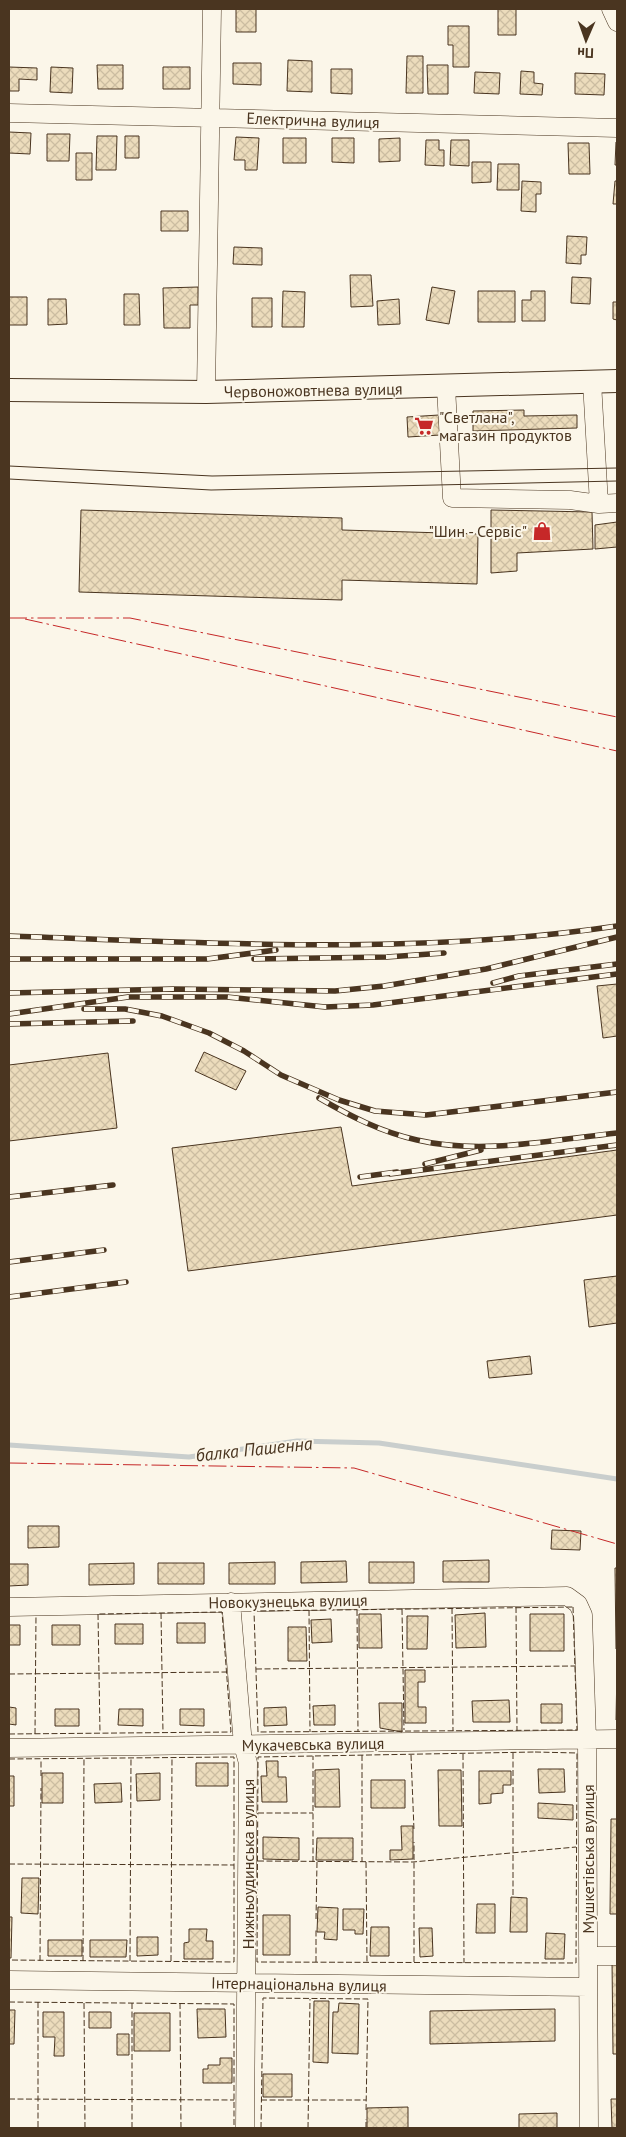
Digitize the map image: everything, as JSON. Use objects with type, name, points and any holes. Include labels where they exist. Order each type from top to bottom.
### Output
[{"type":"main road","name":"Червоножовтнева вулиця","points":[[9,390],[206,392],[617,381]]},
{"type":"street","points":[[206,392],[212,9]]},
{"type":"street","points":[[611,9],[617,22]]},
{"type":"street","name":"Електрична вулиця","points":[[9,113],[617,128]]},
{"type":"street","points":[[592,382],[599,504]]},
{"type":"street","points":[[446,387],[452,498],[570,500],[599,504],[617,503]]},
{"type":"street","name":"Новокузнецька вулиця","points":[[9,1607],[567,1596]]},
{"type":"street","name":"Мушкетівська вулиця","points":[[567,1596],[578,1604],[583,1615],[588,1740],[589,2128]]},
{"type":"street","name":"Нижньоудинська вулиця","points":[[231,1602],[243,1745],[248,1762],[245,2128]]},
{"type":"street","name":"Мукачевська вулиця","points":[[9,1748],[617,1739]]},
{"type":"street","points":[[588,1956],[617,1956]]},
{"type":"street","name":"Інтернаціональна вулиця","points":[[9,1980],[588,1987]]},
{"type":"building","points":[[236,9],[256,9],[256,32],[236,32]]},
{"type":"building","points":[[498,9],[516,9],[516,35],[498,35]]},
{"type":"building","points":[[448,26],[469,26],[469,67],[453,67],[453,45],[448,45]]},
{"type":"building","points":[[407,56],[423,56],[423,93],[406,93]]},
{"type":"building","points":[[288,60],[312,61],[312,92],[287,91]]},
{"type":"building","points":[[233,63],[261,63],[261,85],[233,84]]},
{"type":"building","points":[[97,65],[123,65],[123,89],[98,89]]},
{"type":"building","points":[[427,65],[448,65],[448,94],[428,94]]},
{"type":"building","points":[[9,67],[37,68],[37,80],[19,79],[19,91],[9,91]]},
{"type":"building","points":[[51,67],[73,68],[72,93],[50,92]]},
{"type":"building","points":[[163,67],[190,67],[190,89],[163,89]]},
{"type":"building","points":[[331,69],[352,69],[352,94],[331,93]]},
{"type":"building","points":[[521,71],[534,72],[534,83],[543,84],[542,95],[520,94]]},
{"type":"building","points":[[475,72],[500,73],[499,94],[474,93]]},
{"type":"building","points":[[575,73],[605,74],[604,95],[575,94]]},
{"type":"building","points":[[9,132],[31,133],[30,154],[9,153]]},
{"type":"building","points":[[47,134],[70,134],[69,161],[47,161]]},
{"type":"building","points":[[97,136],[117,136],[116,170],[96,170]]},
{"type":"building","points":[[125,136],[139,136],[139,158],[125,158]]},
{"type":"building","points":[[236,137],[259,138],[257,170],[245,170],[245,160],[234,160]]},
{"type":"building","points":[[283,138],[306,138],[306,163],[283,163]]},
{"type":"building","points":[[332,138],[354,138],[354,163],[332,162]]},
{"type":"building","points":[[400,138],[400,161],[379,162],[379,139]]},
{"type":"building","points":[[426,140],[439,140],[439,150],[444,150],[444,166],[425,165]]},
{"type":"building","points":[[451,140],[469,140],[469,166],[450,165]]},
{"type":"building","points":[[616,142],[617,165],[615,165]]},
{"type":"building","points":[[568,143],[589,143],[590,174],[569,174]]},
{"type":"building","points":[[76,153],[92,153],[92,180],[76,180]]},
{"type":"building","points":[[472,162],[491,162],[491,182],[472,183]]},
{"type":"building","points":[[498,164],[519,164],[519,190],[497,190]]},
{"type":"building","points":[[522,181],[541,182],[541,194],[536,194],[536,212],[521,211]]},
{"type":"building","points":[[615,181],[617,181],[617,204],[613,204]]},
{"type":"building","points":[[161,211],[188,211],[188,231],[161,231]]},
{"type":"building","points":[[567,236],[587,237],[586,255],[581,255],[581,264],[566,263]]},
{"type":"building","points":[[234,247],[262,248],[262,265],[233,264]]},
{"type":"building","points":[[350,275],[371,275],[373,306],[351,307]]},
{"type":"building","points":[[572,277],[591,278],[590,304],[571,303]]},
{"type":"building","points":[[198,287],[198,305],[190,305],[190,328],[164,328],[163,288]]},
{"type":"building","points":[[432,287],[455,291],[449,324],[426,320]]},
{"type":"building","points":[[283,291],[305,292],[304,327],[282,327]]},
{"type":"building","points":[[478,291],[515,291],[515,322],[478,322]]},
{"type":"building","points":[[531,291],[545,291],[545,321],[522,321],[522,300],[531,300]]},
{"type":"building","points":[[124,294],[139,294],[140,325],[124,325]]},
{"type":"building","points":[[9,297],[27,297],[27,325],[9,325]]},
{"type":"building","points":[[252,298],[272,298],[272,327],[252,327]]},
{"type":"building","points":[[48,299],[66,299],[67,324],[48,325]]},
{"type":"building","points":[[399,299],[400,324],[378,325],[377,301]]},
{"type":"building","points":[[613,302],[617,302],[617,320],[613,319]]},
{"type":"building","points":[[524,410],[524,416],[577,415],[577,428],[473,431],[473,411]]},
{"type":"building","name":"\"Светлана\", магазин продуктов","points":[[439,415],[440,435],[408,437],[407,417]]},
{"type":"building","points":[[81,510],[342,518],[342,530],[478,534],[477,584],[342,580],[342,600],[79,592]]},
{"type":"building","name":"\"Шин - Сервіс\"","points":[[491,510],[592,512],[593,549],[517,553],[517,571],[491,573]]},
{"type":"building","points":[[617,522],[617,547],[595,549],[595,525]]},
{"type":"building","points":[[617,984],[617,1036],[603,1038],[597,986]]},
{"type":"building","points":[[204,1052],[246,1071],[236,1090],[195,1071]]},
{"type":"building","points":[[108,1053],[117,1128],[9,1141],[9,1065]]},
{"type":"building","points":[[341,1127],[352,1186],[617,1150],[617,1215],[188,1271],[172,1148]]},
{"type":"building","points":[[617,1276],[617,1323],[589,1327],[584,1280]]},
{"type":"building","points":[[530,1356],[532,1374],[489,1378],[487,1361]]},
{"type":"building","points":[[28,1526],[59,1526],[59,1547],[28,1548]]},
{"type":"building","points":[[552,1530],[581,1531],[580,1550],[551,1549]]},
{"type":"building","points":[[489,1560],[489,1582],[443,1582],[443,1561]]},
{"type":"building","points":[[346,1561],[347,1582],[301,1583],[301,1562]]},
{"type":"building","points":[[275,1562],[275,1584],[229,1584],[229,1563]]},
{"type":"building","points":[[369,1562],[414,1562],[414,1583],[369,1583]]},
{"type":"building","points":[[134,1563],[134,1584],[89,1585],[89,1564]]},
{"type":"building","points":[[158,1563],[204,1563],[204,1584],[158,1584]]},
{"type":"building","points":[[9,1564],[28,1564],[28,1585],[9,1586]]},
{"type":"building","points":[[615,1568],[617,1568],[617,1649],[616,1649]]},
{"type":"building","points":[[485,1613],[486,1647],[456,1648],[455,1615]]},
{"type":"building","points":[[359,1614],[381,1614],[382,1648],[359,1648]]},
{"type":"building","points":[[530,1614],[564,1614],[564,1651],[530,1651]]},
{"type":"building","points":[[407,1616],[428,1616],[427,1649],[407,1649]]},
{"type":"building","points":[[331,1619],[332,1642],[312,1643],[311,1620]]},
{"type":"building","points":[[177,1623],[205,1623],[205,1643],[177,1643]]},
{"type":"building","points":[[115,1624],[143,1624],[143,1644],[115,1644]]},
{"type":"building","points":[[9,1625],[20,1625],[20,1645],[9,1645]]},
{"type":"building","points":[[52,1625],[80,1625],[80,1645],[52,1645]]},
{"type":"building","points":[[288,1627],[306,1627],[307,1661],[288,1661]]},
{"type":"building","points":[[617,1668],[617,1720],[616,1720]]},
{"type":"building","points":[[405,1670],[425,1670],[425,1682],[418,1682],[418,1707],[426,1707],[426,1723],[405,1723]]},
{"type":"building","points":[[509,1700],[510,1722],[473,1722],[472,1701]]},
{"type":"building","points":[[379,1703],[402,1703],[402,1732],[380,1728]]},
{"type":"building","points":[[541,1704],[562,1704],[562,1723],[541,1723]]},
{"type":"building","points":[[335,1705],[335,1725],[314,1725],[313,1706]]},
{"type":"building","points":[[9,1707],[16,1708],[16,1725],[9,1724]]},
{"type":"building","points":[[286,1707],[287,1725],[264,1726],[264,1708]]},
{"type":"building","points":[[55,1709],[79,1709],[79,1726],[55,1726]]},
{"type":"building","points":[[119,1709],[143,1709],[143,1726],[118,1725]]},
{"type":"building","points":[[180,1709],[204,1709],[204,1726],[180,1725]]},
{"type":"building","points":[[266,1761],[278,1761],[278,1777],[286,1777],[287,1802],[262,1802],[261,1776],[267,1776]]},
{"type":"building","points":[[196,1763],[228,1763],[228,1786],[196,1786]]},
{"type":"building","points":[[339,1769],[340,1807],[315,1807],[315,1770]]},
{"type":"building","points":[[538,1769],[564,1769],[565,1792],[539,1793]]},
{"type":"building","points":[[438,1770],[461,1770],[462,1826],[439,1826]]},
{"type":"building","points":[[479,1771],[511,1771],[511,1785],[503,1785],[503,1793],[491,1794],[491,1803],[479,1804]]},
{"type":"building","points":[[42,1773],[63,1773],[63,1803],[42,1803]]},
{"type":"building","points":[[160,1773],[160,1800],[137,1801],[136,1774]]},
{"type":"building","points":[[9,1776],[14,1776],[14,1806],[9,1806]]},
{"type":"building","points":[[371,1780],[405,1780],[405,1808],[371,1808]]},
{"type":"building","points":[[121,1783],[122,1802],[95,1803],[94,1784]]},
{"type":"building","points":[[538,1803],[573,1805],[573,1820],[538,1818]]},
{"type":"building","points":[[611,1819],[617,1819],[617,1914],[610,1914]]},
{"type":"building","points":[[401,1826],[413,1826],[413,1859],[390,1860],[390,1850],[402,1850]]},
{"type":"building","points":[[263,1837],[299,1838],[299,1860],[263,1859]]},
{"type":"building","points":[[317,1838],[353,1838],[353,1860],[316,1860]]},
{"type":"building","points":[[22,1878],[39,1878],[38,1914],[21,1913]]},
{"type":"building","points":[[511,1897],[527,1898],[527,1932],[510,1932]]},
{"type":"building","points":[[477,1904],[495,1904],[495,1933],[476,1933]]},
{"type":"building","points":[[318,1907],[338,1908],[337,1940],[324,1939],[325,1932],[317,1932]]},
{"type":"building","points":[[343,1909],[364,1909],[363,1934],[355,1934],[355,1930],[343,1930]]},
{"type":"building","points":[[263,1915],[290,1915],[290,1955],[263,1955]]},
{"type":"building","points":[[9,1917],[12,1917],[11,1958],[9,1958]]},
{"type":"building","points":[[371,1927],[389,1927],[389,1956],[370,1956]]},
{"type":"building","points":[[419,1928],[432,1928],[433,1956],[420,1957]]},
{"type":"building","points":[[189,1929],[207,1929],[206,1941],[213,1941],[213,1959],[184,1959],[184,1943],[189,1942]]},
{"type":"building","points":[[546,1933],[565,1934],[564,1959],[545,1959]]},
{"type":"building","points":[[137,1937],[158,1937],[158,1955],[137,1956]]},
{"type":"building","points":[[48,1940],[82,1940],[82,1956],[48,1956]]},
{"type":"building","points":[[90,1940],[127,1940],[126,1957],[90,1957]]},
{"type":"building","points":[[612,1960],[617,1960],[617,2054],[613,2054]]},
{"type":"building","points":[[314,2001],[329,2001],[328,2063],[313,2062]]},
{"type":"building","points":[[339,2003],[359,2004],[358,2054],[332,2053],[333,2012],[338,2012]]},
{"type":"building","points":[[197,2009],[225,2009],[226,2037],[198,2038]]},
{"type":"building","points":[[555,2009],[555,2041],[430,2044],[430,2011]]},
{"type":"building","points":[[9,2010],[15,2010],[14,2044],[9,2044]]},
{"type":"building","points":[[43,2012],[64,2012],[64,2056],[54,2056],[55,2037],[43,2037]]},
{"type":"building","points":[[89,2012],[111,2012],[111,2028],[89,2028]]},
{"type":"building","points":[[134,2013],[170,2013],[170,2051],[134,2051]]},
{"type":"building","points":[[117,2034],[129,2034],[129,2055],[117,2055]]},
{"type":"building","points":[[220,2058],[232,2058],[232,2083],[203,2083],[203,2069],[208,2069],[208,2065],[220,2065]]},
{"type":"building","points":[[263,2074],[292,2074],[292,2097],[263,2097]]},
{"type":"building","points":[[611,2099],[617,2099],[617,2128],[612,2128]]},
{"type":"building","points":[[408,2107],[408,2128],[367,2128],[367,2108]]},
{"type":"building","points":[[557,2113],[557,2128],[519,2128],[519,2114]]},
{"type":"waterway","name":"балка Пашенна","points":[[9,1445],[189,1457],[297,1441],[379,1443],[617,1479]]},
{"type":"tram line","points":[[9,466],[212,476],[617,468]]},
{"type":"tram line","points":[[9,479],[211,490],[617,481]]},
{"type":"railway","points":[[9,936],[237,944],[389,944],[465,941],[617,926]]},
{"type":"railway","points":[[9,993],[173,989],[335,991],[384,986],[486,969],[617,937]]},
{"type":"railway","points":[[9,959],[207,959],[276,950]]},
{"type":"railway","points":[[254,959],[387,957],[444,953]]},
{"type":"railway","points":[[493,983],[519,976],[617,964]]},
{"type":"railway","points":[[9,1014],[128,997],[227,997],[325,1007],[373,1005],[617,974]]},
{"type":"railway","points":[[84,1009],[125,1009],[162,1016],[209,1033],[244,1051],[281,1075],[339,1100],[375,1111],[426,1115],[617,1092]]},
{"type":"railway","points":[[9,1024],[133,1021]]},
{"type":"railway","points":[[319,1098],[378,1128],[404,1137],[441,1144],[466,1146],[517,1145],[617,1133]]},
{"type":"railway","points":[[390,1174],[617,1145]]},
{"type":"railway","points":[[425,1164],[481,1150]]},
{"type":"railway","points":[[360,1177],[397,1172]]},
{"type":"railway","points":[[9,1197],[113,1185]]},
{"type":"railway","points":[[9,1262],[104,1250]]},
{"type":"railway","points":[[9,1297],[126,1282]]},
{"type":"fence","points":[[516,1607],[517,1731]]},
{"type":"fence","points":[[573,1607],[577,1730],[258,1732],[254,1611],[573,1607]]},
{"type":"fence","points":[[452,1608],[453,1731]]},
{"type":"fence","points":[[402,1609],[404,1730]]},
{"type":"fence","points":[[309,1610],[310,1732]]},
{"type":"fence","points":[[357,1610],[358,1732]]},
{"type":"fence","points":[[9,1734],[231,1732],[222,1612],[99,1614]]},
{"type":"fence","points":[[161,1613],[163,1733]]},
{"type":"fence","points":[[98,1614],[100,1733]]},
{"type":"fence","points":[[35,1734],[36,1615]]},
{"type":"fence","points":[[256,1669],[575,1666]]},
{"type":"fence","points":[[9,1674],[227,1672]]},
{"type":"fence","points":[[535,1752],[577,1753],[576,1963],[257,1962],[258,1757],[535,1752]]},
{"type":"fence","points":[[513,1753],[513,1897]]},
{"type":"fence","points":[[463,1754],[464,1963]]},
{"type":"fence","points":[[362,1755],[362,1862]]},
{"type":"fence","points":[[411,1755],[414,1830]]},
{"type":"fence","points":[[313,1756],[313,1862]]},
{"type":"fence","points":[[9,1759],[234,1757],[234,1962],[9,1960]]},
{"type":"fence","points":[[83,1961],[84,1758]]},
{"type":"fence","points":[[130,1961],[131,1758]]},
{"type":"fence","points":[[171,1961],[172,1758]]},
{"type":"fence","points":[[41,1759],[41,1776]]},
{"type":"fence","points":[[40,1961],[41,1788]]},
{"type":"fence","points":[[258,1813],[313,1813]]},
{"type":"fence","points":[[414,1842],[414,1962]]},
{"type":"fence","points":[[258,1861],[413,1862],[576,1847]]},
{"type":"fence","points":[[316,1919],[317,1862]]},
{"type":"fence","points":[[366,1862],[367,1962]]},
{"type":"fence","points":[[9,1864],[234,1865]]},
{"type":"fence","points":[[316,1929],[316,1962]]},
{"type":"fence","points":[[261,2128],[263,1998],[368,1999],[366,2112]]},
{"type":"fence","points":[[308,2128],[310,1999]]},
{"type":"fence","points":[[9,2002],[234,2004],[234,2128]]},
{"type":"fence","points":[[38,2002],[38,2128]]},
{"type":"fence","points":[[84,2003],[85,2128]]},
{"type":"fence","points":[[132,2003],[132,2128]]},
{"type":"fence","points":[[180,2003],[181,2128]]},
{"type":"fence","points":[[9,2099],[234,2100]]},
{"type":"fence","points":[[261,2100],[366,2100]]},
{"type":"fence","points":[[366,2119],[366,2128]]},
{"type":"power","points":[[9,618],[130,618],[617,717]]},
{"type":"power","points":[[25,619],[617,751]]},
{"type":"power","points":[[9,1463],[354,1468],[617,1544]]},
{"type":"place","name":"\"Светлана\", магазин продуктов","points":[[424,426]]},
{"type":"place","name":"\"Шин - Сервіс\"","points":[[542,531]]}]
